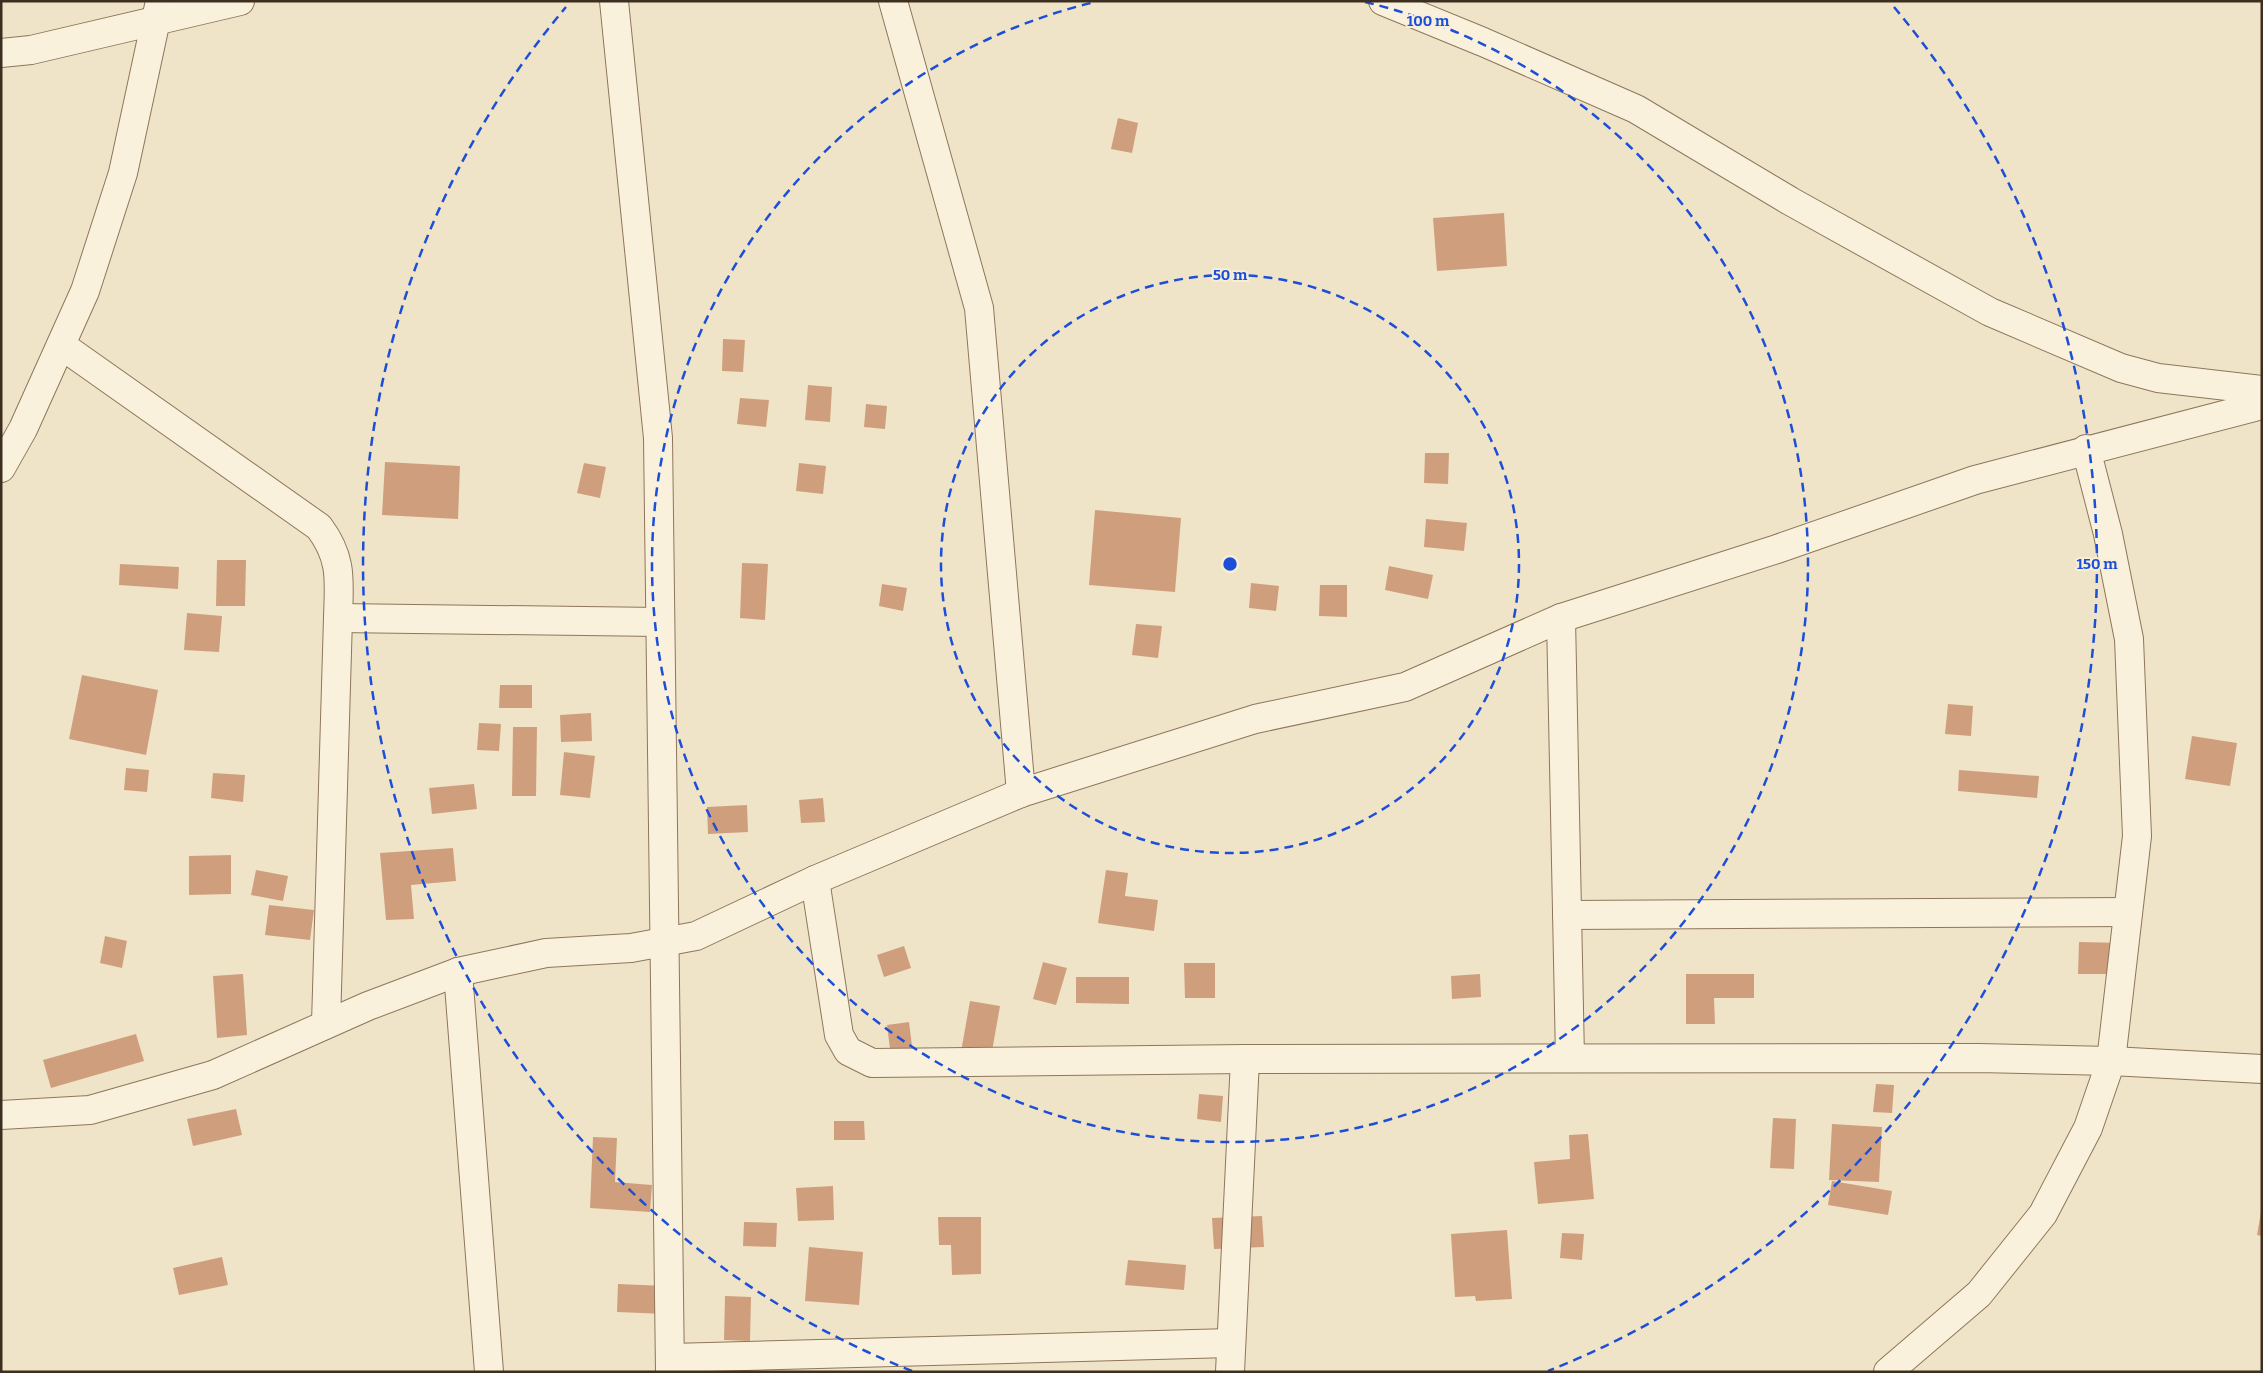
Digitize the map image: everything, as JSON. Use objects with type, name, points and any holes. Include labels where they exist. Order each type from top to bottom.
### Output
[{"type":"street","points":[[1,53],[31,50],[158,12],[240,1]]},
{"type":"street","points":[[614,1],[658,438],[671,1365],[1232,1343]]},
{"type":"street","points":[[893,1],[979,308],[1021,793]]},
{"type":"street","points":[[1383,1],[1484,42],[1636,109],[1790,201],[1990,312],[2121,368],[2158,378],[2262,390]]},
{"type":"street","points":[[1,468],[23,428],[85,291],[123,173],[158,12]]},
{"type":"street","points":[[61,345],[319,527],[329,541],[337,559],[339,578],[326,1024]]},
{"type":"street","points":[[1,1115],[90,1110],[213,1075],[326,1024],[458,972],[546,953],[631,948],[696,936],[815,880],[1021,793],[1255,719],[1405,686],[1561,618],[1777,549],[1975,480],[2086,449],[2262,405]]},
{"type":"street","points":[[1888,1372],[1979,1294],[2042,1214],[2088,1128],[2111,1061],[2137,836],[2129,639],[2108,534],[2086,449]]},
{"type":"street","points":[[338,618],[660,622]]},
{"type":"street","points":[[1561,618],[1570,1058]]},
{"type":"street","points":[[815,880],[839,1035],[848,1051],[872,1063],[1245,1059],[1978,1058],[2111,1061],[2262,1069]]},
{"type":"street","points":[[1568,915],[2128,912]]},
{"type":"street","points":[[458,972],[489,1372]]},
{"type":"street","points":[[1230,1372],[1245,1059]]},
{"type":"building","points":[[1118,118],[1138,123],[1132,153],[1111,149]]},
{"type":"building","points":[[1504,213],[1507,266],[1437,271],[1433,218]]},
{"type":"building","points":[[723,339],[745,340],[743,372],[722,371]]},
{"type":"building","points":[[808,385],[832,387],[830,422],[805,420]]},
{"type":"building","points":[[740,398],[769,400],[766,427],[737,424]]},
{"type":"building","points":[[866,404],[887,406],[885,429],[864,427]]},
{"type":"building","points":[[1425,453],[1449,453],[1448,484],[1424,483]]},
{"type":"building","points":[[385,462],[460,466],[458,519],[382,515]]},
{"type":"building","points":[[584,463],[606,467],[600,498],[577,493]]},
{"type":"building","points":[[799,463],[826,466],[823,494],[796,491]]},
{"type":"building","points":[[1095,510],[1181,518],[1175,592],[1089,585]]},
{"type":"building","points":[[1426,519],[1467,523],[1464,551],[1424,547]]},
{"type":"building","points":[[217,560],[246,560],[245,606],[216,606]]},
{"type":"building","points":[[742,563],[768,564],[765,620],[740,618]]},
{"type":"building","points":[[120,564],[179,567],[178,589],[119,585]]},
{"type":"building","points":[[1389,566],[1433,575],[1428,599],[1385,590]]},
{"type":"building","points":[[1251,583],[1279,586],[1276,611],[1249,608]]},
{"type":"building","points":[[882,584],[907,588],[903,611],[879,606]]},
{"type":"building","points":[[1320,585],[1347,585],[1347,617],[1319,616]]},
{"type":"building","points":[[187,613],[222,616],[219,652],[184,650]]},
{"type":"building","points":[[1136,624],[1162,626],[1158,658],[1132,655]]},
{"type":"building","points":[[82,675],[158,690],[146,755],[69,739]]},
{"type":"building","points":[[500,685],[532,685],[532,708],[499,708]]},
{"type":"building","points":[[1948,704],[1973,706],[1971,736],[1945,734]]},
{"type":"building","points":[[591,713],[592,741],[561,742],[560,715]]},
{"type":"building","points":[[479,723],[501,724],[499,751],[477,750]]},
{"type":"building","points":[[513,727],[537,727],[536,796],[512,796]]},
{"type":"building","points":[[2192,736],[2237,743],[2230,786],[2185,779]]},
{"type":"building","points":[[564,752],[595,756],[590,798],[560,795]]},
{"type":"building","points":[[126,768],[149,770],[147,792],[124,790]]},
{"type":"building","points":[[1959,770],[2039,776],[2037,798],[1958,791]]},
{"type":"building","points":[[213,773],[245,775],[243,802],[211,798]]},
{"type":"building","points":[[474,784],[477,809],[432,814],[429,788]]},
{"type":"building","points":[[823,798],[825,822],[801,823],[799,800]]},
{"type":"building","points":[[747,805],[748,832],[708,834],[707,807]]},
{"type":"building","points":[[453,848],[456,881],[411,885],[414,919],[386,920],[380,853]]},
{"type":"building","points":[[231,855],[231,894],[189,895],[189,856]]},
{"type":"building","points":[[256,870],[288,876],[283,901],[251,895]]},
{"type":"building","points":[[1106,870],[1128,873],[1125,896],[1158,900],[1154,931],[1098,923]]},
{"type":"building","points":[[269,905],[314,910],[310,940],[265,935]]},
{"type":"building","points":[[105,936],[127,941],[122,968],[100,963]]},
{"type":"building","points":[[2079,942],[2123,943],[2122,974],[2078,974]]},
{"type":"building","points":[[904,946],[911,968],[884,977],[877,955]]},
{"type":"building","points":[[1043,962],[1067,968],[1056,1005],[1033,999]]},
{"type":"building","points":[[1184,963],[1215,963],[1215,998],[1185,998]]},
{"type":"building","points":[[243,974],[247,1035],[217,1038],[213,976]]},
{"type":"building","points":[[1480,974],[1481,997],[1452,999],[1451,976]]},
{"type":"building","points":[[1686,974],[1754,974],[1754,998],[1714,998],[1715,1024],[1686,1024]]},
{"type":"building","points":[[1076,977],[1129,977],[1129,1004],[1076,1003]]},
{"type":"building","points":[[970,1001],[1000,1006],[991,1057],[961,1052]]},
{"type":"building","points":[[909,1022],[913,1054],[891,1057],[887,1025]]},
{"type":"building","points":[[136,1034],[144,1061],[51,1088],[43,1060]]},
{"type":"building","points":[[1876,1084],[1894,1085],[1892,1113],[1873,1112]]},
{"type":"building","points":[[1199,1094],[1223,1096],[1221,1122],[1197,1119]]},
{"type":"building","points":[[236,1109],[242,1135],[193,1146],[187,1119]]},
{"type":"building","points":[[1773,1118],[1796,1119],[1794,1169],[1770,1168]]},
{"type":"building","points":[[834,1121],[864,1121],[865,1140],[834,1140]]},
{"type":"building","points":[[1832,1124],[1882,1127],[1879,1182],[1829,1180]]},
{"type":"building","points":[[1588,1134],[1594,1199],[1538,1204],[1534,1162],[1570,1159],[1569,1135]]},
{"type":"building","points":[[593,1137],[617,1138],[615,1182],[652,1185],[650,1212],[590,1208]]},
{"type":"building","points":[[1832,1181],[1892,1191],[1888,1215],[1828,1205]]},
{"type":"building","points":[[833,1186],[834,1220],[798,1221],[796,1188]]},
{"type":"building","points":[[2262,1212],[2262,1236],[2257,1235]]},
{"type":"building","points":[[1262,1216],[1264,1247],[1214,1249],[1212,1218]]},
{"type":"building","points":[[938,1217],[981,1217],[981,1274],[952,1275],[951,1245],[939,1245]]},
{"type":"building","points":[[744,1222],[777,1223],[776,1247],[743,1246]]},
{"type":"building","points":[[1507,1230],[1512,1299],[1476,1301],[1475,1296],[1455,1297],[1451,1234]]},
{"type":"building","points":[[1562,1233],[1584,1234],[1582,1260],[1560,1258]]},
{"type":"building","points":[[809,1247],[863,1252],[859,1305],[805,1301]]},
{"type":"building","points":[[222,1257],[228,1285],[179,1295],[173,1268]]},
{"type":"building","points":[[1128,1260],[1186,1265],[1184,1290],[1125,1285]]},
{"type":"building","points":[[618,1284],[666,1286],[665,1314],[617,1312]]},
{"type":"building","points":[[725,1296],[751,1297],[750,1341],[724,1340]]}]
